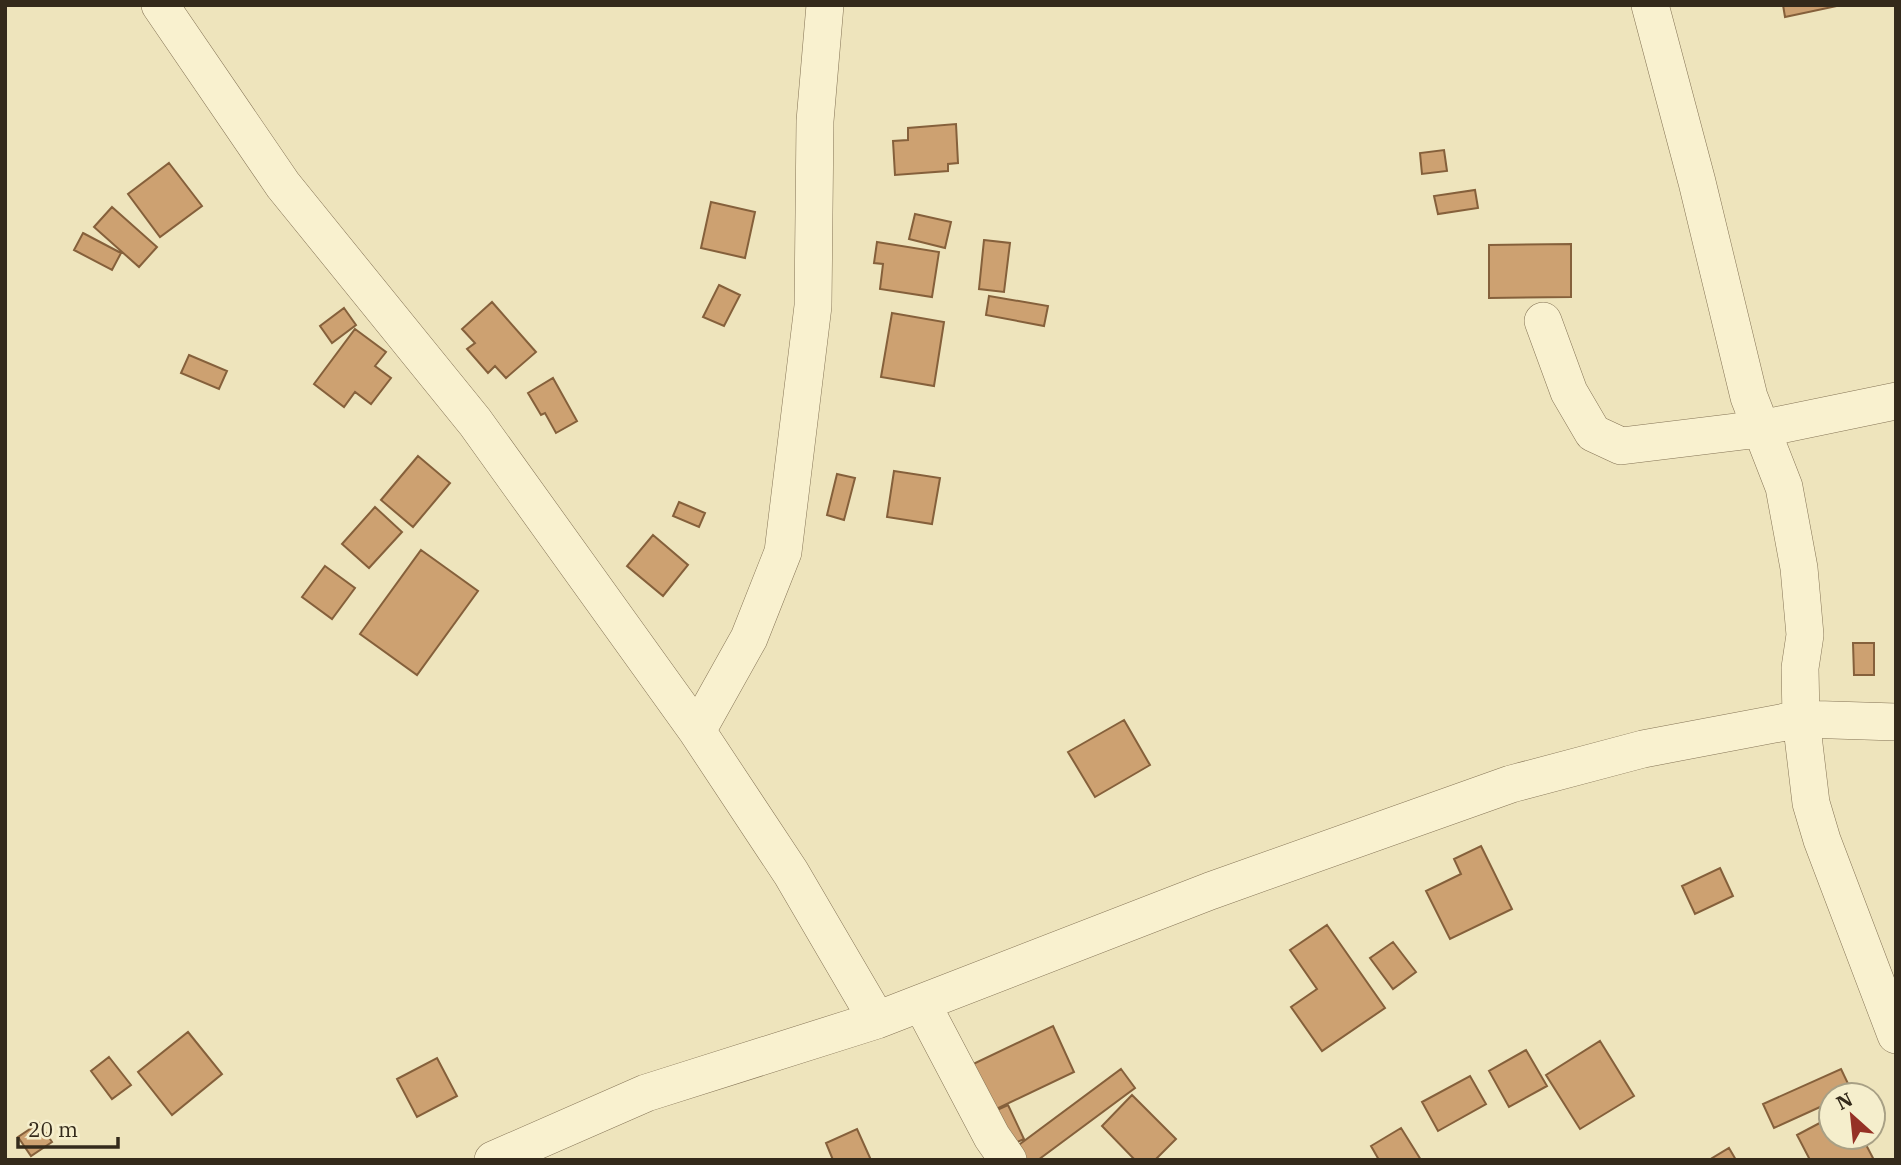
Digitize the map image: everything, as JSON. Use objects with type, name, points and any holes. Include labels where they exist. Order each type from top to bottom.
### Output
[{"type":"street","points":[[160,5],[283,185],[475,422],[697,731],[791,873],[877,1020]]},
{"type":"street","points":[[697,731],[749,638],[783,552],[813,306],[815,121],[825,5]]},
{"type":"street","points":[[1650,5],[1698,182],[1749,397],[1784,487],[1799,568],[1805,635],[1800,668],[1801,719],[1811,803],[1822,840],[1896,1035]]},
{"type":"street","points":[[1543,321],[1569,392],[1593,433],[1621,446],[1760,429],[1896,401]]},
{"type":"street","points":[[493,1160],[646,1093],[922,1004],[1210,891],[1511,784],[1643,749],[1801,719],[1896,722]]},
{"type":"street","points":[[922,1004],[992,1137],[1008,1160]]},
{"type":"building","points":[[1783,5],[1837,5],[1837,6],[1785,17]]},
{"type":"building","points":[[956,124],[958,163],[948,164],[948,171],[895,175],[893,141],[908,140],[908,128]]},
{"type":"building","points":[[1444,150],[1447,171],[1422,174],[1420,153]]},
{"type":"building","points":[[169,163],[202,206],[160,237],[128,194]]},
{"type":"building","points":[[1475,190],[1478,208],[1438,214],[1434,196]]},
{"type":"building","points":[[711,202],[755,212],[745,258],[701,248]]},
{"type":"building","points":[[112,207],[157,247],[139,267],[94,227]]},
{"type":"building","points":[[915,214],[951,222],[945,248],[909,239]]},
{"type":"building","points":[[83,233],[121,253],[112,270],[74,250]]},
{"type":"building","points":[[984,240],[1010,243],[1004,292],[979,289]]},
{"type":"building","points":[[877,242],[939,252],[932,297],[880,289],[883,264],[874,263]]},
{"type":"building","points":[[1571,244],[1571,297],[1489,298],[1489,245]]},
{"type":"building","points":[[719,285],[740,295],[724,326],[703,317]]},
{"type":"building","points":[[989,296],[1048,306],[1044,326],[986,315]]},
{"type":"building","points":[[492,302],[536,352],[506,378],[495,366],[488,373],[467,349],[475,343],[462,329]]},
{"type":"building","points":[[344,308],[356,325],[332,343],[320,326]]},
{"type":"building","points":[[892,313],[944,322],[934,386],[881,377]]},
{"type":"building","points":[[355,329],[386,352],[375,366],[391,378],[371,404],[355,392],[344,407],[314,384]]},
{"type":"building","points":[[189,355],[227,371],[219,389],[181,373]]},
{"type":"building","points":[[553,378],[577,421],[556,433],[545,413],[541,415],[528,393]]},
{"type":"building","points":[[418,456],[450,483],[413,527],[381,500]]},
{"type":"building","points":[[894,471],[940,478],[932,524],[887,517]]},
{"type":"building","points":[[837,474],[855,478],[844,520],[827,515]]},
{"type":"building","points":[[679,502],[705,513],[699,527],[673,516]]},
{"type":"building","points":[[375,507],[402,532],[369,568],[342,544]]},
{"type":"building","points":[[653,535],[688,565],[663,596],[627,566]]},
{"type":"building","points":[[421,550],[478,591],[417,675],[360,634]]},
{"type":"building","points":[[325,566],[355,588],[332,619],[302,597]]},
{"type":"building","points":[[1853,643],[1874,643],[1874,675],[1854,675]]},
{"type":"building","points":[[1124,720],[1150,765],[1095,797],[1068,752]]},
{"type":"building","points":[[1481,846],[1512,909],[1450,939],[1426,891],[1461,874],[1454,859]]},
{"type":"building","points":[[1720,868],[1733,896],[1695,914],[1682,886]]},
{"type":"building","points":[[1327,925],[1385,1008],[1322,1051],[1291,1007],[1317,989],[1290,950]]},
{"type":"building","points":[[1393,942],[1416,972],[1393,989],[1370,958]]},
{"type":"building","points":[[1053,1026],[1074,1072],[990,1112],[969,1066]]},
{"type":"building","points":[[188,1032],[222,1074],[172,1115],[138,1072]]},
{"type":"building","points":[[1600,1041],[1634,1096],[1580,1129],[1546,1075]]},
{"type":"building","points":[[1526,1050],[1547,1086],[1509,1107],[1489,1071]]},
{"type":"building","points":[[109,1057],[131,1085],[112,1099],[91,1071]]},
{"type":"building","points":[[437,1058],[457,1096],[417,1117],[397,1079]]},
{"type":"building","points":[[1121,1069],[1135,1088],[1038,1160],[1026,1160],[1016,1147]]},
{"type":"building","points":[[1841,1069],[1847,1081],[1817,1081],[1817,1108],[1774,1128],[1763,1104]]},
{"type":"building","points":[[1470,1076],[1486,1104],[1438,1131],[1422,1102]]},
{"type":"building","points":[[1132,1095],[1176,1139],[1155,1160],[1135,1160],[1102,1126]]},
{"type":"building","points":[[1008,1105],[1024,1139],[1002,1149],[986,1115]]},
{"type":"building","points":[[39,1123],[52,1142],[31,1156],[18,1137]]},
{"type":"building","points":[[1817,1124],[1817,1151],[1869,1151],[1874,1160],[1810,1160],[1797,1135]]},
{"type":"building","points":[[1401,1128],[1421,1160],[1379,1160],[1371,1146]]},
{"type":"building","points":[[857,1129],[871,1160],[833,1160],[826,1143]]},
{"type":"building","points":[[1729,1148],[1736,1160],[1709,1160]]}]
